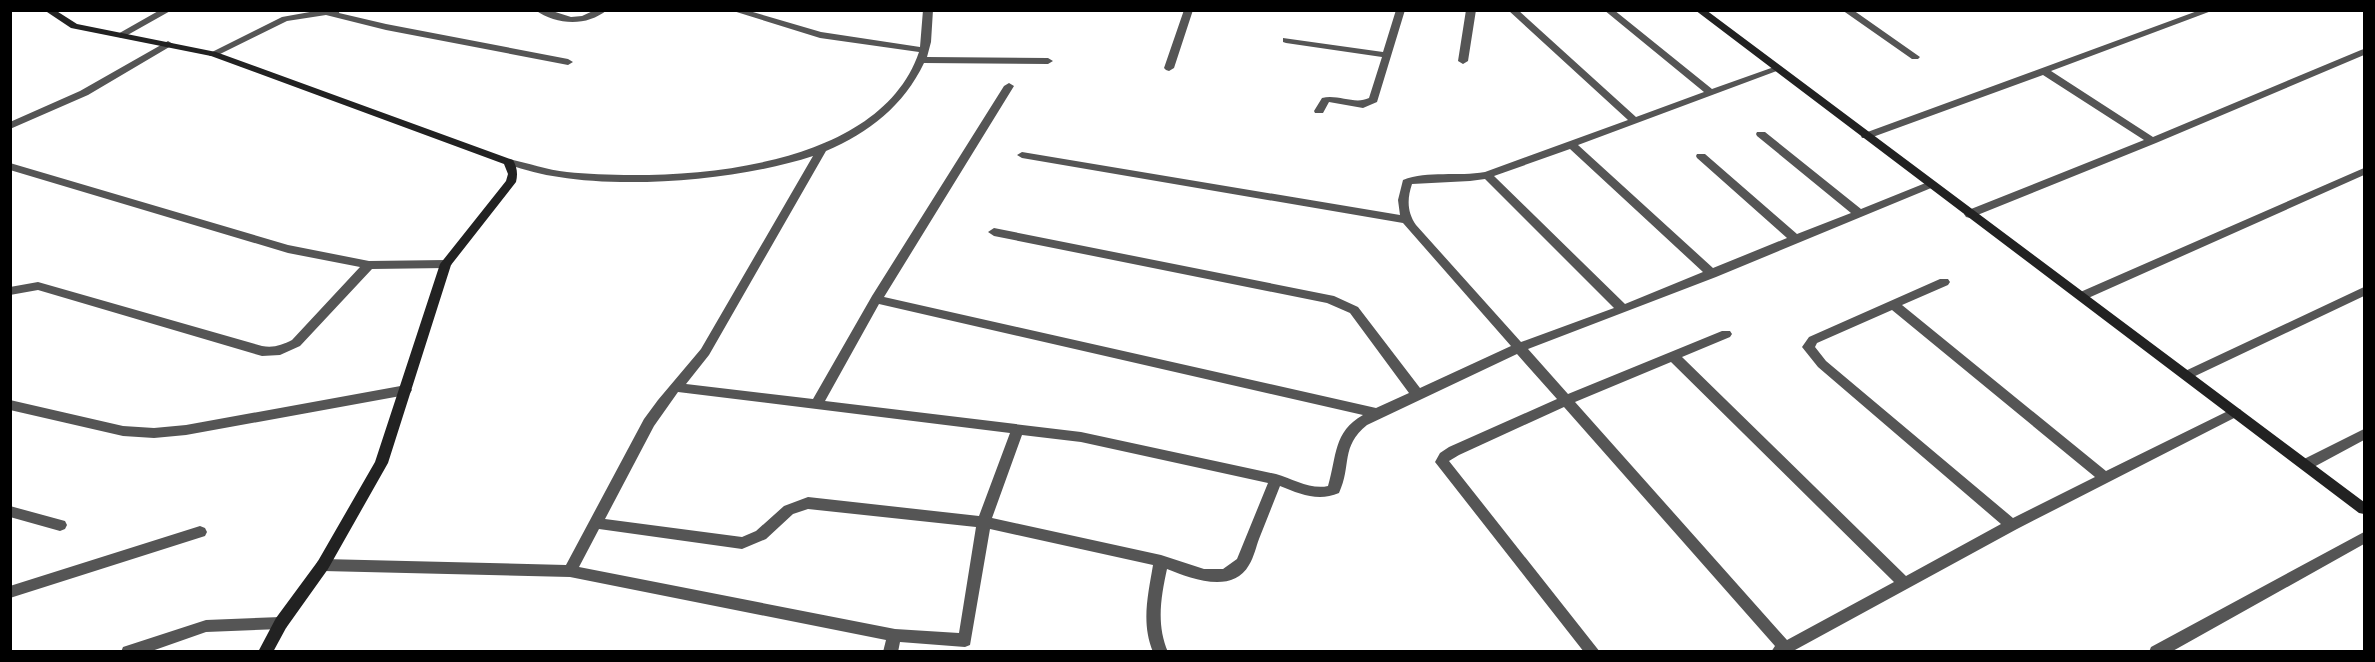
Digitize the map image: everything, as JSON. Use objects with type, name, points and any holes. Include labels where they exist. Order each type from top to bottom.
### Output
[{"type":"street","points":[[121,35],[168,10]]},
{"type":"street","points":[[539,10],[574,22],[588,19],[603,10]]},
{"type":"street","points":[[734,10],[820,35],[922,55],[1048,61]]},
{"type":"street","points":[[50,11],[74,26],[213,54],[509,162],[563,175],[642,178],[745,167],[784,160],[822,149],[857,132],[884,112],[905,88],[922,55],[928,10]]},
{"type":"street","points":[[1169,68],[1189,10]]},
{"type":"street","points":[[1319,111],[1326,100],[1332,99],[1357,105],[1370,103],[1373,100],[1401,10]]},
{"type":"street","points":[[1463,61],[1471,10]]},
{"type":"street","points":[[1512,10],[1635,121]]},
{"type":"street","points":[[1608,10],[1711,93]]},
{"type":"street","points":[[1699,10],[2364,509]]},
{"type":"street","points":[[1846,10],[1915,57]]},
{"type":"street","points":[[1866,136],[2210,10]]},
{"type":"street","points":[[213,54],[285,19],[332,12],[386,27],[568,62]]},
{"type":"street","points":[[1286,40],[1387,55]]},
{"type":"street","points":[[10,126],[84,93],[168,44]]},
{"type":"street","points":[[1970,214],[2364,52]]},
{"type":"street","points":[[1777,69],[1487,175],[1470,178],[1415,179],[1407,182],[1403,212],[1405,220],[1521,347],[1565,401],[1784,650],[2012,525],[2236,412]]},
{"type":"street","points":[[2044,71],[2152,141]]},
{"type":"street","points":[[817,404],[876,299],[1009,86]]},
{"type":"street","points":[[1761,134],[1860,214]]},
{"type":"street","points":[[1572,145],[1712,274]]},
{"type":"street","points":[[570,571],[649,423],[675,387],[705,352],[822,149]]},
{"type":"street","points":[[1022,155],[1405,220]]},
{"type":"street","points":[[1701,156],[1796,240]]},
{"type":"street","points":[[265,651],[281,623],[322,565],[381,463],[446,264],[511,182],[513,174],[509,162]]},
{"type":"street","points":[[10,166],[288,249],[369,265],[446,264]]},
{"type":"street","points":[[2082,296],[2364,171]]},
{"type":"street","points":[[1487,175],[1623,309]]},
{"type":"street","points":[[675,387],[1081,437],[1276,479],[1319,492],[1329,492],[1334,489],[1348,432],[1358,423],[1377,413],[1521,347],[1712,274],[1932,184]]},
{"type":"street","points":[[994,232],[1330,299],[1354,310],[1417,394]]},
{"type":"street","points":[[10,291],[38,286],[274,353],[296,343],[369,265]]},
{"type":"street","points":[[1944,282],[1813,340],[1808,347],[1822,364],[2012,525]]},
{"type":"street","points":[[2187,375],[2364,291]]},
{"type":"street","points":[[876,299],[1377,413]]},
{"type":"street","points":[[1893,304],[2106,478]]},
{"type":"street","points":[[1593,651],[1442,462],[1454,451],[1565,401],[1726,334]]},
{"type":"street","points":[[1674,357],[1904,583]]},
{"type":"street","points":[[10,405],[123,431],[154,433],[186,430],[406,390]]},
{"type":"street","points":[[322,565],[570,571],[895,635],[966,646],[984,522],[1018,428]]},
{"type":"street","points":[[2307,464],[2364,434]]},
{"type":"street","points":[[596,523],[742,543],[759,538],[784,511],[795,505],[808,503],[984,522],[1161,561],[1213,578],[1236,572],[1244,563],[1276,479]]},
{"type":"street","points":[[10,512],[60,525]]},
{"type":"street","points":[[10,592],[200,532]]},
{"type":"street","points":[[2156,651],[2364,538]]},
{"type":"street","points":[[1161,561],[1153,615],[1153,630],[1161,651]]},
{"type":"street","points":[[128,651],[206,626],[281,623]]},
{"type":"street","points":[[890,651],[895,635]]}]
